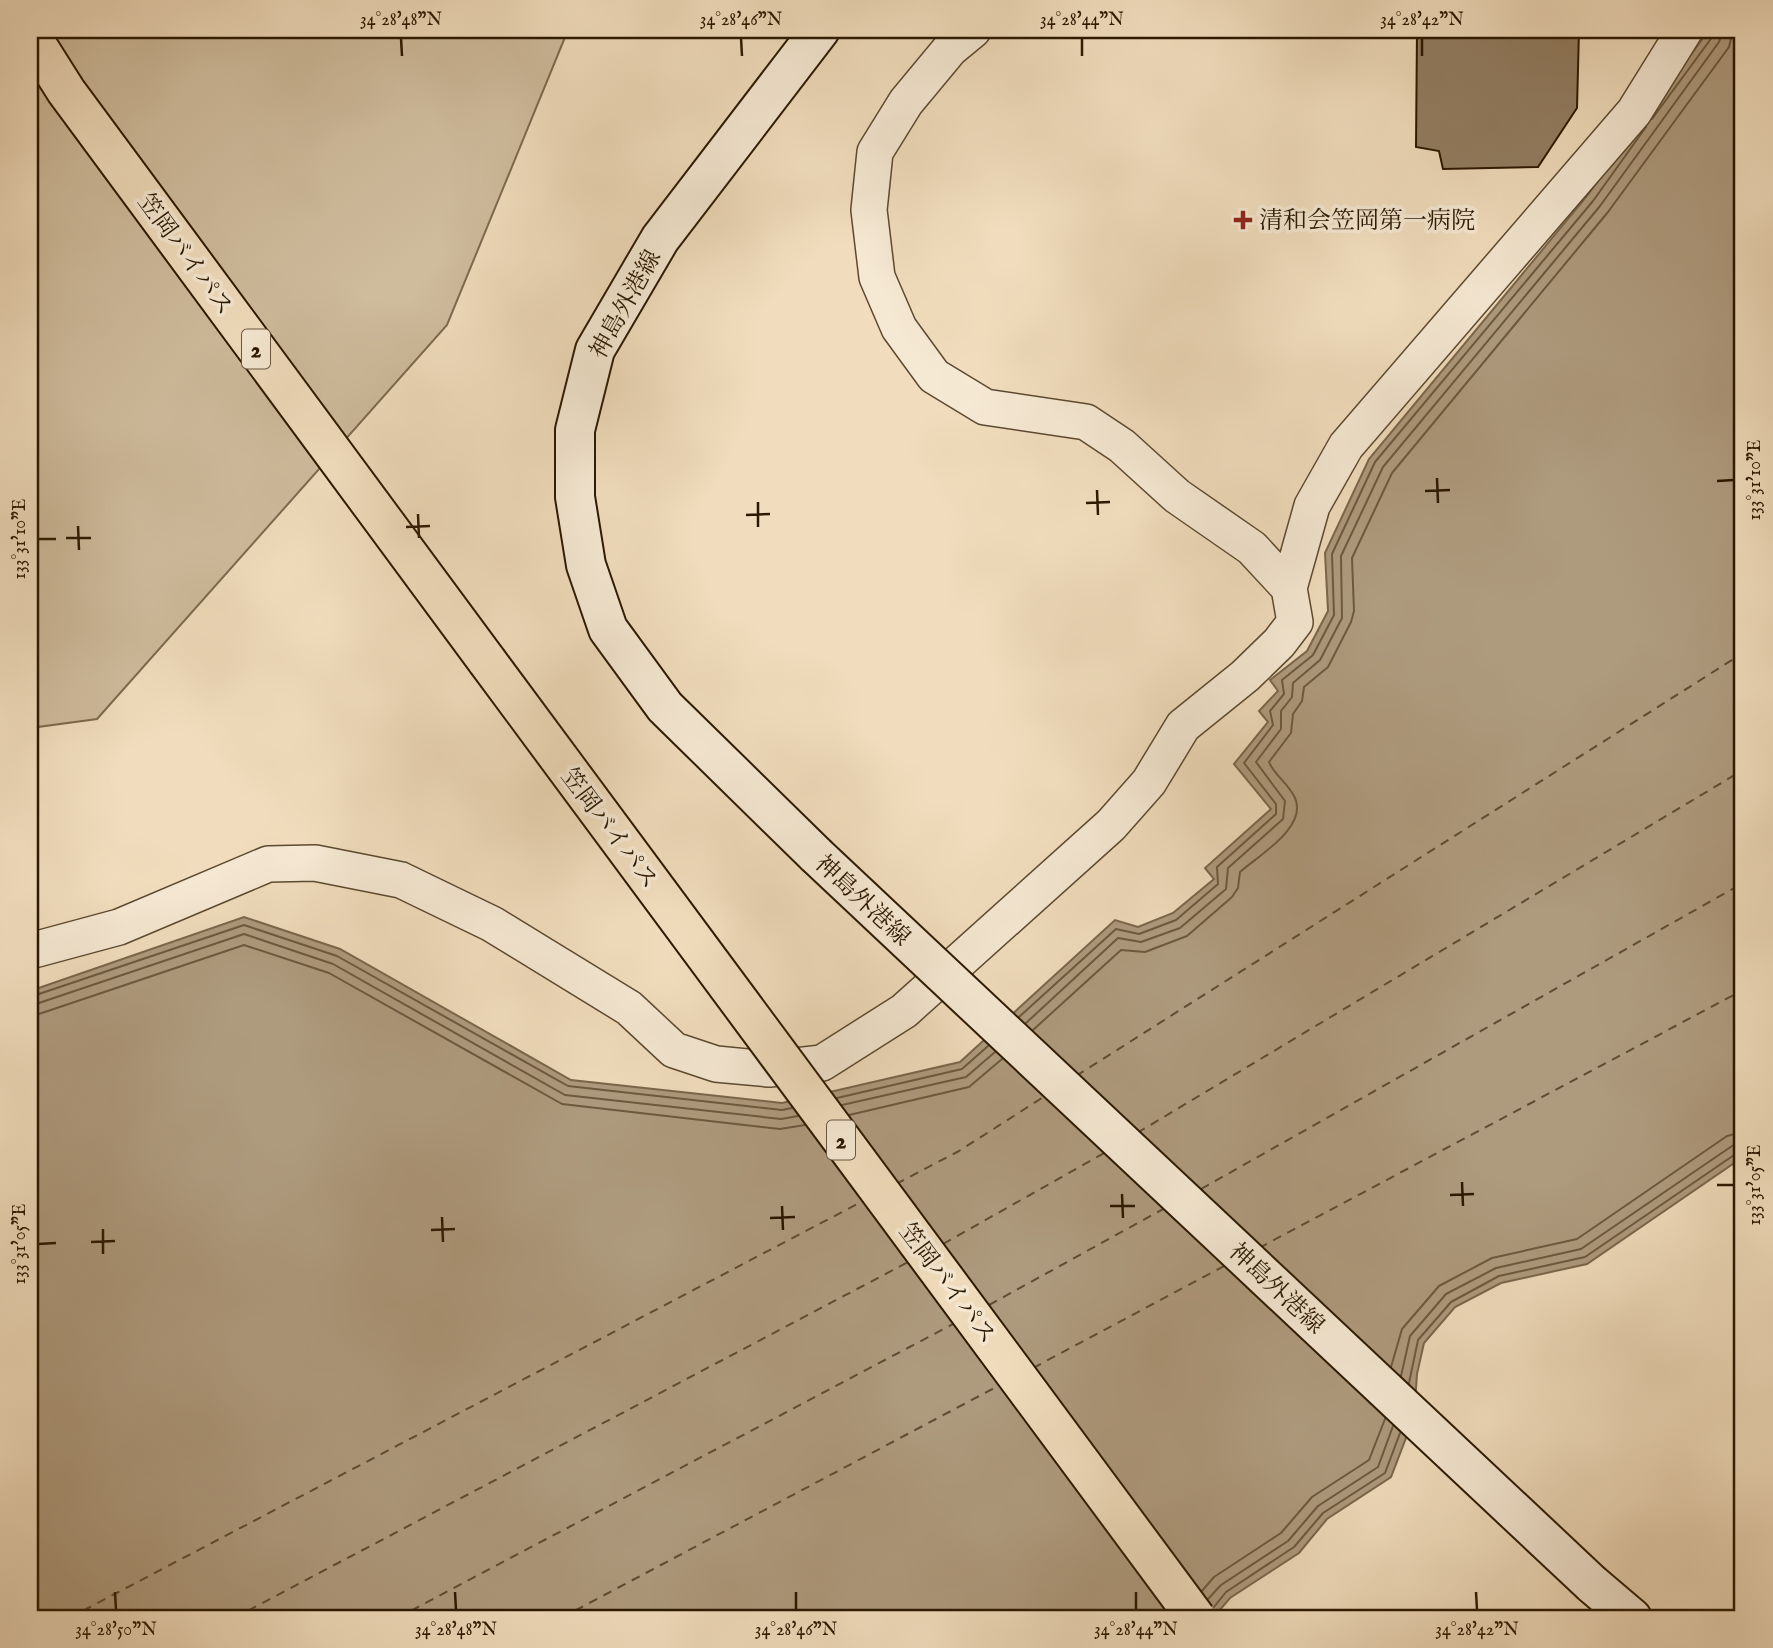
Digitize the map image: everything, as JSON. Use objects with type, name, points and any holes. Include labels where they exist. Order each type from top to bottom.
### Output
[{"type":"highway","name":"笠岡バイパス","points":[[30,34],[66,91],[1196,1618]]},
{"type":"main road","name":"神島外港線","points":[[820,30],[660,239],[594,350],[575,430],[575,497],[586,565],[608,629],[665,707],[816,855],[1592,1584],[1632,1618]]},
{"type":"street","points":[[973,30],[950,49],[906,102],[876,152],[869,210],[877,277],[899,328],[933,376],[985,407],[1086,422],[1122,446],[1177,496],[1252,548],[1289,588]]},
{"type":"street","points":[[30,951],[119,927],[268,864],[315,863],[401,880],[492,924],[629,1008],[674,1050],[716,1064],[756,1068],[822,1063],[904,1011],[1111,825],[1149,782],[1183,726],[1279,643],[1295,622],[1289,588],[1312,506],[1346,446],[1634,112],[1685,30]]},
{"type":"shaded area","points":[[30,30],[568,30],[447,325],[97,719],[30,728]]},
{"type":"water","points":[[1709,30],[1743,30],[1743,1157],[1587,1264],[1501,1283],[1455,1307],[1424,1343],[1417,1374],[1414,1417],[1391,1477],[1327,1519],[1299,1553],[1230,1598],[1213,1618],[30,1618],[30,991],[244,917],[340,949],[571,1080],[782,1103],[960,1062],[1115,920],[1138,927],[1173,913],[1214,879],[1205,868],[1271,809],[1234,764],[1268,722],[1259,711],[1278,691],[1270,680],[1307,651],[1328,611],[1325,553],[1369,459],[1587,196]]},
{"type":"building","points":[[1417,30],[1579,30],[1577,108],[1538,167],[1443,169],[1439,151],[1416,147]]},
{"type":"ferry route","points":[[1076,1076],[1743,653]]},
{"type":"ferry route","points":[[1137,1133],[1743,770]]},
{"type":"ferry route","points":[[1201,1189],[1743,883]]},
{"type":"ferry route","points":[[1259,1248],[1743,990]]},
{"type":"ferry route","points":[[896,1184],[959,1151],[1045,1096]]},
{"type":"ferry route","points":[[943,1244],[1106,1152]]},
{"type":"ferry route","points":[[69,1618],[863,1201]]},
{"type":"ferry route","points":[[989,1305],[1165,1208]]},
{"type":"ferry route","points":[[234,1618],[910,1261]]},
{"type":"ferry route","points":[[1033,1368],[1226,1265]]},
{"type":"ferry route","points":[[397,1618],[953,1324]]},
{"type":"ferry route","points":[[561,1618],[1000,1385]]},
{"type":"place","name":"清和会笠岡第一病院","points":[[1243,220]]}]
